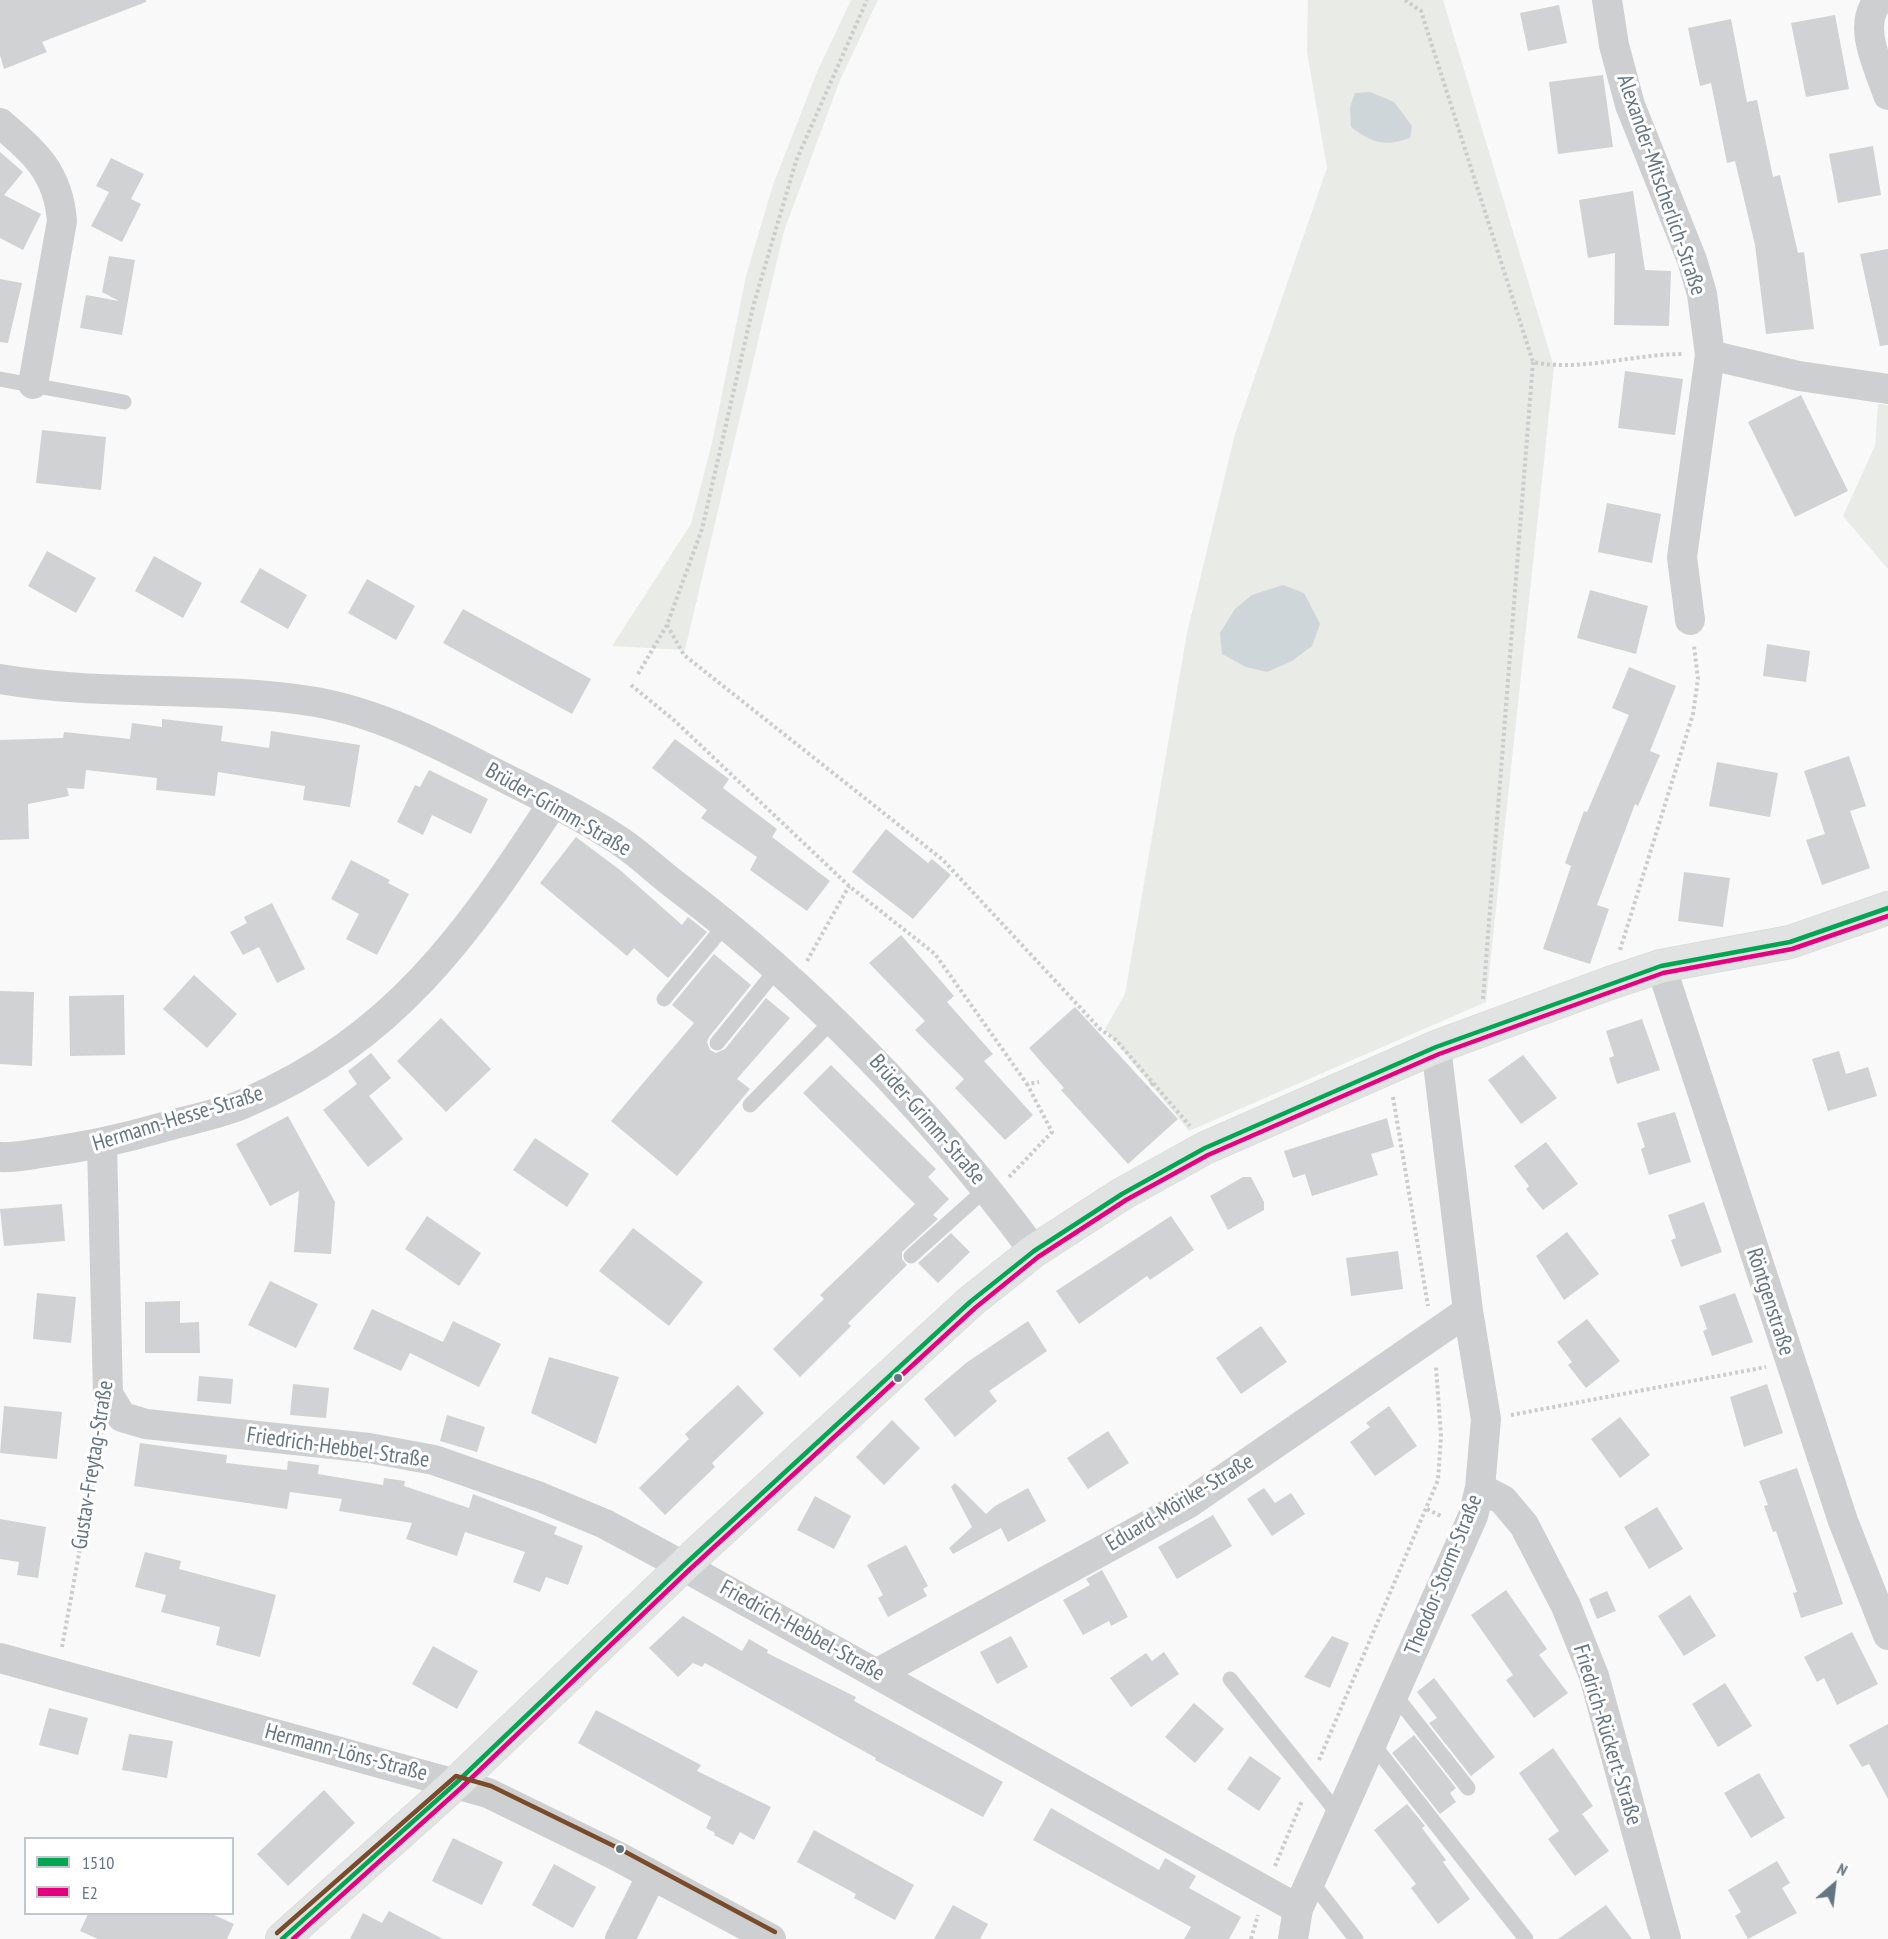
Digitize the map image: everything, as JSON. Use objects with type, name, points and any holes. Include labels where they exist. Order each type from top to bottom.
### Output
[{"type":"street","name":"Alexander-Mitscherlich-Straße","points":[[1607,0],[1614,45],[1630,105],[1692,260],[1702,294],[1710,354],[1682,557],[1690,620]]},
{"type":"street","points":[[1879,0],[1871,9],[1868,29],[1888,95]]},
{"type":"street","points":[[0,123],[31,150],[48,170],[60,201],[62,221],[33,384]]},
{"type":"street","points":[[1710,354],[1799,376],[1888,389]]},
{"type":"street","name":"Brüder-Grimm-Straße","points":[[0,679],[46,687],[206,694],[317,702],[358,712],[405,730],[554,803],[618,839],[726,924],[833,1020],[864,1049],[923,1113],[990,1192],[1034,1251]]},
{"type":"street","name":"Hermann-Hesse-Straße","points":[[0,1157],[102,1145],[241,1105],[292,1082],[353,1043],[407,997],[455,944],[500,884],[554,803]]},
{"type":"street","points":[[282,1939],[456,1783],[683,1566],[970,1302],[1034,1251],[1122,1194],[1205,1148],[1388,1067],[1610,982],[1661,966],[1790,942],[1888,908]]},
{"type":"street","name":"Röntgenstraße","points":[[1661,966],[1843,1521],[1888,1635]]},
{"type":"street","name":"Theodor-Storm-Straße","points":[[1293,1939],[1298,1909],[1470,1522],[1480,1488],[1486,1419],[1468,1311],[1436,1047]]},
{"type":"street","name":"Gustav-Freytag-Straße","points":[[102,1145],[108,1394]]},
{"type":"street","name":"Eduard-Mörike-Straße","points":[[879,1672],[1189,1503],[1468,1311]]},
{"type":"street","name":"Friedrich-Hebbel-Straße","points":[[108,1394],[122,1416],[146,1424],[369,1448],[434,1460],[540,1497],[605,1524],[879,1672],[1298,1909]]},
{"type":"street","name":"Friedrich-Rückert-Straße","points":[[1480,1488],[1503,1500],[1524,1525],[1566,1606],[1594,1676],[1666,1939]]},
{"type":"street","name":"Hermann-Löns-Straße","points":[[0,1658],[488,1793],[652,1875],[771,1939]]},
{"type":"street","points":[[620,1939],[652,1875]]},
{"type":"lane","points":[[0,379],[124,402]]},
{"type":"lane","points":[[664,999],[726,924]]},
{"type":"lane","points":[[717,1043],[785,976]]},
{"type":"lane","points":[[750,1105],[833,1020]]},
{"type":"lane","points":[[911,1256],[990,1192]]},
{"type":"lane","points":[[1230,1679],[1340,1816]]},
{"type":"lane","points":[[1394,1694],[1468,1788]]},
{"type":"lane","points":[[1372,1743],[1526,1939]]},
{"type":"lane","points":[[1311,1881],[1356,1939]]},
{"type":"path","points":[[638,674],[667,625],[702,529],[753,307],[796,161],[867,0]]},
{"type":"path","points":[[1405,0],[1421,11],[1495,235],[1533,362],[1480,1031]]},
{"type":"path","points":[[1533,362],[1554,367],[1660,354],[1710,354]]},
{"type":"path","points":[[1610,982],[1694,714],[1698,679],[1690,620]]},
{"type":"path","points":[[667,625],[684,655],[922,847],[943,860],[1099,1031],[1116,1040],[1188,1123],[1205,1148]]},
{"type":"path","points":[[631,685],[675,721],[849,886],[934,954],[1027,1084],[1052,1132],[990,1192]]},
{"type":"path","points":[[785,976],[849,886]]},
{"type":"path","points":[[1264,1890],[1438,1480],[1440,1403],[1433,1336],[1388,1067]]},
{"type":"path","points":[[1027,1084],[1039,1082]]},
{"type":"path","points":[[1146,1089],[1153,1083]]},
{"type":"path","points":[[1486,1419],[1790,1363]]},
{"type":"path","name":"Gustav-Freytag-Straße","points":[[57,1675],[108,1394]]},
{"type":"shaded area","points":[[851,0],[878,0],[840,80],[784,231],[685,650],[612,646],[691,524],[712,443],[746,276],[773,185],[817,72]]},
{"type":"shaded area","points":[[1308,0],[1443,0],[1554,367],[1486,1002],[1189,1131],[1105,1029],[1125,994],[1187,633],[1235,434],[1327,168],[1307,52]]},
{"type":"shaded area","points":[[1370,92],[1394,102],[1412,126],[1410,138],[1386,143],[1379,142],[1351,127],[1350,107],[1355,93]]},
{"type":"shaded area","points":[[1878,404],[1888,405],[1888,569],[1843,516],[1875,446]]},
{"type":"shaded area","points":[[1283,585],[1304,593],[1320,624],[1312,646],[1292,661],[1267,672],[1246,667],[1222,654],[1220,633],[1235,609],[1252,595]]},
{"type":"building","points":[[0,0],[146,0],[146,2],[42,42],[47,52],[4,69],[0,55]]},
{"type":"building","points":[[1559,5],[1567,43],[1528,51],[1520,13]]},
{"type":"building","points":[[1835,15],[1849,89],[1806,97],[1791,23]]},
{"type":"building","points":[[1731,19],[1747,102],[1757,100],[1773,177],[1780,175],[1798,253],[1804,252],[1814,329],[1766,334],[1755,245],[1735,161],[1727,163],[1711,83],[1700,86],[1688,28]]},
{"type":"building","points":[[1603,75],[1613,147],[1558,154],[1549,82]]},
{"type":"building","points":[[1873,146],[1881,195],[1838,203],[1829,154]]},
{"type":"building","points":[[0,152],[23,172],[4,195],[41,214],[23,250],[0,238]]},
{"type":"building","points":[[111,158],[144,174],[131,199],[141,204],[122,242],[91,226],[109,192],[96,186]]},
{"type":"building","points":[[1633,191],[1645,270],[1671,271],[1669,326],[1614,325],[1615,253],[1588,258],[1579,200]]},
{"type":"building","points":[[1888,249],[1888,345],[1880,346],[1860,254]]},
{"type":"building","points":[[109,256],[135,260],[122,335],[80,328],[86,295],[119,301],[102,292]]},
{"type":"building","points":[[0,279],[22,283],[8,343],[0,342]]},
{"type":"building","points":[[1625,371],[1683,379],[1675,435],[1618,428]]},
{"type":"building","points":[[1801,395],[1848,491],[1795,517],[1748,422]]},
{"type":"building","points":[[42,430],[106,437],[101,490],[36,483]]},
{"type":"building","points":[[1607,503],[1661,514],[1652,563],[1598,552]]},
{"type":"building","points":[[47,551],[96,578],[76,613],[28,586]]},
{"type":"building","points":[[154,556],[202,583],[183,618],[135,591]]},
{"type":"building","points":[[260,568],[307,595],[288,629],[240,602]]},
{"type":"building","points":[[367,579],[415,606],[396,640],[348,613]]},
{"type":"building","points":[[1590,590],[1648,606],[1636,654],[1577,638]]},
{"type":"building","points":[[463,609],[591,679],[572,714],[443,643]]},
{"type":"building","points":[[1767,644],[1810,651],[1806,682],[1763,676]]},
{"type":"building","points":[[1629,667],[1676,686],[1650,751],[1660,755],[1638,806],[1635,804],[1597,905],[1609,909],[1590,964],[1543,949],[1571,866],[1565,863],[1584,811],[1587,812],[1629,715],[1612,708]]},
{"type":"building","points":[[162,719],[223,726],[221,741],[269,748],[271,731],[360,745],[350,807],[303,800],[305,786],[218,772],[215,796],[156,790],[157,778],[86,770],[84,789],[67,788],[69,796],[28,804],[29,839],[0,840],[0,740],[63,738],[64,732],[130,739],[132,723],[162,727]]},
{"type":"building","points":[[675,739],[729,779],[723,788],[777,829],[772,837],[830,881],[807,911],[750,870],[757,857],[701,818],[707,810],[652,768]]},
{"type":"building","points":[[1849,756],[1866,806],[1850,811],[1870,868],[1822,885],[1806,840],[1825,834],[1804,771]]},
{"type":"building","points":[[1717,762],[1778,773],[1770,817],[1709,806]]},
{"type":"building","points":[[429,770],[488,799],[471,834],[432,815],[423,835],[397,822],[415,785],[420,787]]},
{"type":"building","points":[[886,829],[928,863],[932,859],[951,875],[913,919],[852,872]]},
{"type":"building","points":[[576,837],[620,870],[682,925],[688,917],[707,932],[668,978],[634,948],[627,956],[540,883]]},
{"type":"building","points":[[351,860],[390,880],[388,883],[409,894],[377,955],[346,939],[359,914],[331,899]]},
{"type":"building","points":[[1684,872],[1730,878],[1723,927],[1678,921]]},
{"type":"building","points":[[272,903],[305,969],[277,983],[259,947],[243,955],[230,932],[247,923],[244,917]]},
{"type":"building","points":[[901,935],[954,996],[947,1002],[993,1054],[984,1061],[1033,1115],[1005,1140],[955,1088],[964,1079],[915,1030],[925,1021],[869,963]]},
{"type":"building","points":[[714,954],[751,985],[709,1037],[707,1042],[710,1050],[716,1053],[725,1049],[766,998],[790,1018],[737,1079],[750,1089],[677,1176],[611,1121],[694,1023],[672,1005]]},
{"type":"building","points":[[194,975],[237,1014],[207,1048],[163,1009]]},
{"type":"building","points":[[0,991],[34,992],[32,1066],[0,1064]]},
{"type":"building","points":[[124,995],[125,1055],[70,1056],[69,996]]},
{"type":"building","points":[[1075,1007],[1178,1119],[1128,1164],[1061,1090],[1064,1088],[1029,1048]]},
{"type":"building","points":[[441,1018],[491,1069],[446,1112],[397,1061]]},
{"type":"building","points":[[1642,1019],[1660,1070],[1617,1084],[1609,1058],[1614,1056],[1606,1031]]},
{"type":"building","points":[[1839,1051],[1846,1074],[1868,1067],[1877,1096],[1828,1111],[1812,1059]]},
{"type":"building","points":[[371,1053],[391,1078],[369,1096],[403,1139],[368,1167],[323,1110],[357,1084],[348,1071]]},
{"type":"building","points":[[1523,1055],[1557,1098],[1521,1124],[1488,1080]]},
{"type":"building","points":[[831,1065],[936,1169],[928,1177],[949,1199],[933,1215],[938,1219],[902,1252],[902,1259],[907,1265],[848,1323],[851,1326],[800,1377],[773,1349],[824,1299],[820,1295],[915,1204],[803,1093]]},
{"type":"building","points":[[1675,1112],[1691,1162],[1649,1175],[1641,1149],[1645,1147],[1637,1123]]},
{"type":"building","points":[[288,1116],[335,1202],[331,1254],[294,1252],[299,1191],[270,1206],[236,1144]]},
{"type":"building","points":[[1387,1118],[1394,1147],[1371,1154],[1378,1175],[1312,1196],[1305,1174],[1293,1178],[1284,1151]]},
{"type":"building","points":[[535,1138],[589,1174],[567,1207],[513,1170]]},
{"type":"building","points":[[1546,1142],[1578,1184],[1543,1210],[1526,1189],[1529,1186],[1514,1166]]},
{"type":"building","points":[[1243,1177],[1251,1177],[1264,1202],[1264,1210],[1228,1230],[1210,1196]]},
{"type":"building","points":[[1704,1202],[1722,1252],[1681,1267],[1671,1240],[1676,1238],[1668,1215]]},
{"type":"building","points":[[62,1204],[65,1241],[4,1246],[0,1209]]},
{"type":"building","points":[[427,1216],[481,1253],[459,1286],[405,1249]]},
{"type":"building","points":[[1171,1216],[1194,1250],[1150,1280],[1147,1276],[1079,1324],[1056,1291]]},
{"type":"building","points":[[633,1228],[703,1282],[669,1326],[599,1271]]},
{"type":"building","points":[[1567,1232],[1599,1274],[1564,1300],[1536,1256]]},
{"type":"building","points":[[951,1233],[970,1252],[938,1283],[918,1263]]},
{"type":"building","points":[[1398,1251],[1403,1289],[1351,1296],[1346,1258]]},
{"type":"building","points":[[270,1281],[318,1304],[296,1348],[248,1325]]},
{"type":"building","points":[[37,1293],[76,1297],[71,1343],[33,1339]]},
{"type":"building","points":[[1735,1293],[1753,1342],[1712,1356],[1703,1331],[1707,1329],[1699,1306]]},
{"type":"building","points":[[180,1301],[180,1323],[199,1322],[200,1353],[145,1353],[145,1302]]},
{"type":"building","points":[[372,1309],[443,1342],[453,1321],[501,1344],[479,1387],[410,1353],[401,1371],[353,1349]]},
{"type":"building","points":[[1587,1319],[1620,1361],[1586,1388],[1568,1365],[1572,1362],[1557,1342]]},
{"type":"building","points":[[1028,1321],[1047,1351],[989,1391],[997,1401],[955,1437],[924,1399],[966,1363]]},
{"type":"building","points":[[1261,1326],[1287,1362],[1241,1394],[1216,1358]]},
{"type":"building","points":[[549,1357],[619,1377],[596,1444],[531,1413]]},
{"type":"building","points":[[199,1376],[233,1379],[231,1404],[197,1401]]},
{"type":"building","points":[[293,1384],[329,1388],[326,1418],[290,1415]]},
{"type":"building","points":[[1767,1384],[1783,1433],[1744,1447],[1730,1397]]},
{"type":"building","points":[[738,1385],[764,1413],[712,1463],[715,1467],[665,1515],[639,1488],[689,1439],[685,1434]]},
{"type":"building","points":[[4,1406],[62,1412],[57,1459],[0,1453]]},
{"type":"building","points":[[1389,1406],[1417,1446],[1375,1476],[1350,1442],[1370,1427],[1366,1423]]},
{"type":"building","points":[[447,1415],[485,1427],[477,1452],[440,1441]]},
{"type":"building","points":[[1620,1417],[1650,1455],[1620,1478],[1591,1439]]},
{"type":"building","points":[[892,1420],[920,1448],[884,1485],[856,1457]]},
{"type":"building","points":[[1108,1431],[1129,1463],[1088,1489],[1067,1458]]},
{"type":"building","points":[[140,1443],[227,1455],[226,1463],[287,1470],[288,1461],[319,1465],[318,1474],[383,1485],[384,1478],[405,1481],[404,1486],[469,1508],[473,1494],[557,1527],[554,1534],[583,1546],[568,1585],[546,1577],[540,1592],[513,1582],[525,1552],[465,1532],[457,1556],[406,1539],[412,1523],[339,1511],[342,1499],[290,1492],[287,1509],[134,1486]]},
{"type":"building","points":[[1797,1468],[1843,1604],[1801,1618],[1793,1593],[1797,1592],[1776,1531],[1773,1532],[1764,1506],[1768,1505],[1759,1481]]},
{"type":"building","points":[[955,1483],[986,1514],[995,1506],[1028,1488],[1046,1521],[1008,1542],[1001,1528],[953,1554],[949,1548],[972,1527],[951,1487]]},
{"type":"building","points":[[1264,1488],[1275,1503],[1291,1493],[1305,1514],[1272,1536],[1247,1499]]},
{"type":"building","points":[[815,1496],[851,1516],[834,1549],[797,1530]]},
{"type":"building","points":[[1657,1507],[1683,1549],[1649,1569],[1624,1527]]},
{"type":"building","points":[[1213,1515],[1232,1546],[1177,1579],[1158,1547]]},
{"type":"building","points":[[0,1519],[46,1527],[38,1578],[17,1575],[19,1562],[0,1559]]},
{"type":"building","points":[[906,1545],[928,1586],[923,1589],[927,1596],[888,1617],[878,1598],[883,1595],[867,1565]]},
{"type":"building","points":[[145,1552],[181,1561],[179,1569],[276,1595],[260,1657],[216,1645],[220,1627],[161,1612],[166,1595],[135,1587]]},
{"type":"building","points":[[1102,1570],[1128,1617],[1111,1626],[1109,1621],[1083,1635],[1063,1600],[1090,1585],[1086,1579]]},
{"type":"building","points":[[1506,1590],[1547,1649],[1539,1655],[1568,1693],[1534,1718],[1506,1680],[1513,1675],[1471,1615]]},
{"type":"building","points":[[1607,1591],[1616,1611],[1597,1619],[1589,1599]]},
{"type":"building","points":[[1690,1595],[1716,1636],[1684,1656],[1658,1616]]},
{"type":"building","points":[[683,1616],[742,1651],[749,1639],[768,1650],[767,1653],[856,1697],[854,1701],[1003,1782],[983,1817],[875,1760],[876,1758],[705,1663],[702,1667],[693,1663],[678,1677],[649,1648]]},
{"type":"building","points":[[1852,1632],[1878,1684],[1837,1705],[1824,1678],[1817,1682],[1804,1657]]},
{"type":"building","points":[[1011,1636],[1028,1667],[997,1684],[980,1652]]},
{"type":"building","points":[[1332,1636],[1349,1643],[1330,1688],[1304,1677]]},
{"type":"building","points":[[433,1646],[478,1671],[457,1709],[412,1684]]},
{"type":"building","points":[[1164,1652],[1179,1674],[1131,1707],[1110,1678],[1146,1653],[1152,1661]]},
{"type":"building","points":[[1434,1678],[1495,1757],[1471,1776],[1429,1723],[1437,1718],[1417,1692]]},
{"type":"building","points":[[1725,1683],[1752,1726],[1718,1747],[1692,1704]]},
{"type":"building","points":[[1194,1703],[1224,1729],[1195,1763],[1165,1737]]},
{"type":"building","points":[[49,1708],[88,1718],[78,1755],[39,1745]]},
{"type":"building","points":[[596,1710],[701,1765],[697,1771],[771,1807],[754,1840],[740,1832],[733,1845],[714,1835],[715,1833],[706,1828],[711,1817],[578,1743]]},
{"type":"building","points":[[1888,1724],[1888,1799],[1869,1764],[1862,1767],[1849,1745]]},
{"type":"building","points":[[129,1734],[173,1741],[167,1778],[122,1770]]},
{"type":"building","points":[[1414,1735],[1456,1788],[1450,1793],[1456,1802],[1440,1814],[1392,1753]]},
{"type":"building","points":[[1553,1748],[1593,1806],[1582,1814],[1609,1851],[1575,1876],[1548,1839],[1559,1831],[1519,1773]]},
{"type":"building","points":[[1250,1756],[1281,1778],[1259,1811],[1227,1789]]},
{"type":"building","points":[[1759,1773],[1785,1818],[1751,1838],[1724,1793]]},
{"type":"building","points":[[324,1790],[355,1823],[288,1886],[257,1854]]},
{"type":"building","points":[[1407,1804],[1425,1826],[1422,1828],[1446,1860],[1443,1862],[1470,1899],[1438,1924],[1411,1888],[1416,1884],[1374,1830]]},
{"type":"building","points":[[1051,1808],[1159,1870],[1165,1858],[1196,1876],[1189,1888],[1241,1917],[1229,1939],[1184,1939],[1191,1927],[1033,1840]]},
{"type":"building","points":[[814,1830],[914,1885],[895,1920],[854,1898],[856,1894],[797,1862]]},
{"type":"building","points":[[453,1838],[503,1862],[482,1905],[432,1881]]},
{"type":"building","points":[[1777,1861],[1790,1883],[1782,1888],[1797,1913],[1748,1939],[1735,1916],[1741,1912],[1728,1890]]},
{"type":"building","points":[[554,1864],[596,1887],[573,1928],[532,1905]]},
{"type":"building","points":[[953,1905],[988,1924],[980,1939],[934,1939]]},
{"type":"building","points":[[1606,1905],[1632,1939],[1558,1939]]},
{"type":"building","points":[[389,1911],[443,1939],[350,1939],[363,1913],[382,1923]]},
{"type":"building","points":[[88,1915],[214,1915],[234,1924],[227,1939],[98,1939],[80,1931]]},
{"type":"transit line","name":"1510","points":[[282,1939],[456,1783],[683,1566],[970,1302],[1034,1251],[1122,1194],[1205,1148],[1436,1047],[1661,966],[1790,942],[1888,908]]},
{"type":"transit line","name":"E2","points":[[293,1939],[461,1788],[688,1571],[975,1308],[1038,1257],[1126,1200],[1208,1155],[1439,1054],[1663,973],[1792,949],[1888,916]]},
{"type":"transit line","points":[[277,1933],[456,1776],[491,1786],[618,1848],[775,1932]]}]
